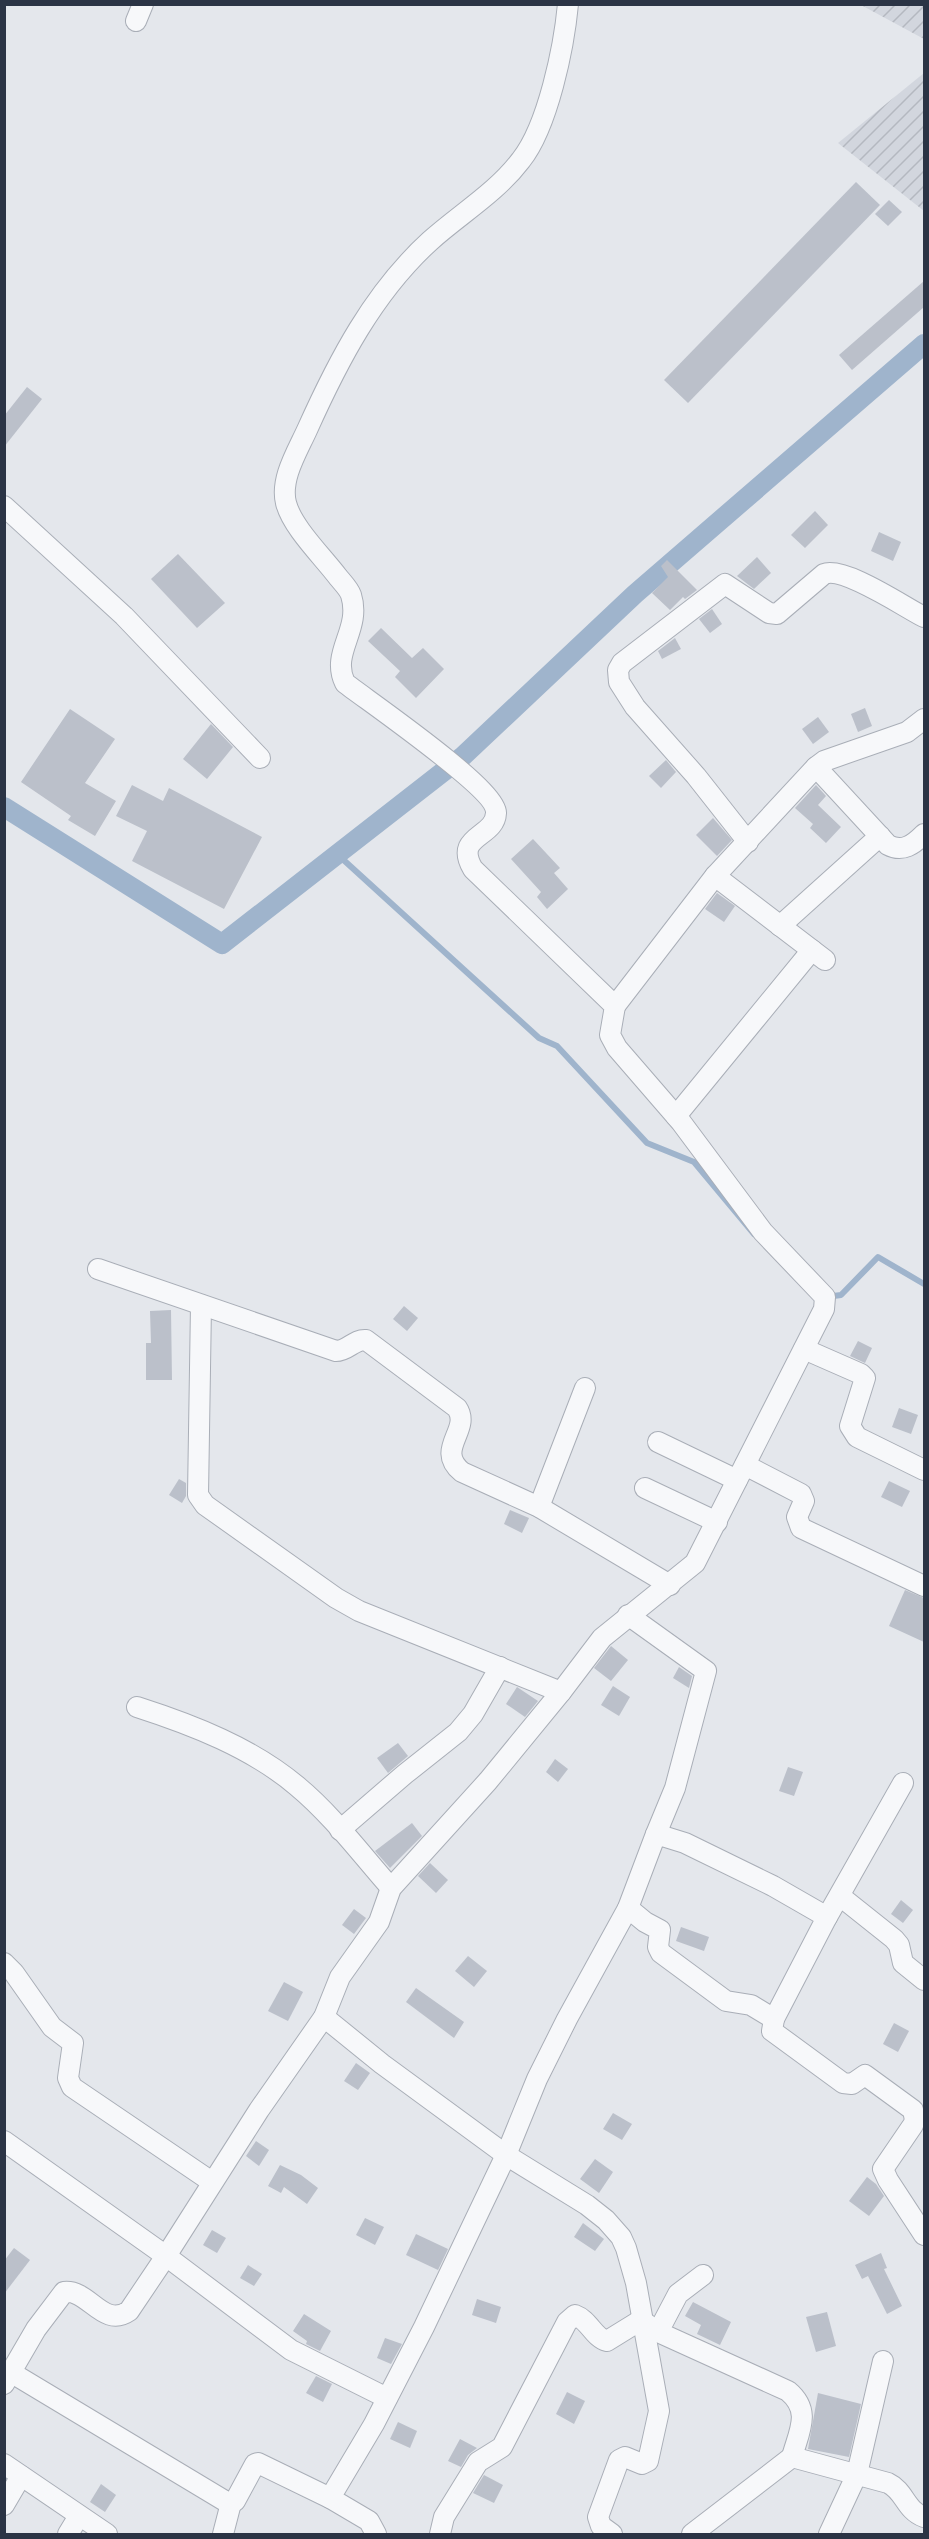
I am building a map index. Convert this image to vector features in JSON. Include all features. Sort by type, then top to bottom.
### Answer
[{"type":"street","points":[[568,4],[564,43],[550,94],[523,158],[499,185],[429,242],[397,277],[358,327],[334,370],[288,470],[285,502],[291,517],[350,592],[354,622],[340,660],[340,672],[345,683],[445,757],[488,797],[495,806],[496,814],[493,822],[467,849],[466,858],[473,869],[615,1006]]},
{"type":"street","points":[[4,506],[124,616],[260,758]]},
{"type":"street","points":[[748,842],[696,776],[634,707],[619,682],[618,670],[622,663],[725,584],[769,613],[777,615],[824,574],[832,572],[857,581],[924,617]]},
{"type":"street","points":[[231,2503],[8,2378],[36,2328],[60,2295],[69,2291],[76,2293],[108,2315],[123,2315],[129,2311],[212,2182],[324,2018],[340,1977],[379,1922],[391,1888],[488,1781],[602,1638],[695,1563],[821,1319],[825,1297],[763,1232],[676,1116],[617,1048],[610,1035],[615,1006],[715,876],[816,767],[824,760],[907,732],[924,719]]},
{"type":"street","points":[[816,767],[888,845],[898,848],[915,843],[924,834]]},
{"type":"street","points":[[780,927],[880,836]]},
{"type":"street","points":[[676,1116],[818,955],[715,876]]},
{"type":"street","points":[[98,1269],[336,1351],[341,1351],[360,1339],[366,1340],[457,1408],[461,1420],[451,1450],[454,1465],[462,1472],[539,1507],[670,1585]]},
{"type":"street","points":[[201,1305],[200,1500],[351,1607],[561,1692]]},
{"type":"street","points":[[804,1349],[861,1374],[864,1378],[850,1426],[857,1437],[924,1470]]},
{"type":"street","points":[[539,1507],[585,1388]]},
{"type":"street","points":[[658,1442],[801,1494],[804,1501],[797,1517],[801,1528],[924,1586]]},
{"type":"street","points":[[645,1488],[717,1522]]},
{"type":"street","points":[[330,2498],[387,2398],[506,2155],[552,2049],[628,1908],[675,1788],[706,1671],[628,1615]]},
{"type":"street","points":[[340,1830],[458,1732],[473,1714],[500,1667]]},
{"type":"street","points":[[137,1707],[188,1723],[212,1734],[296,1784],[391,1888]]},
{"type":"street","points":[[903,1783],[827,1917],[771,2026],[774,2035],[843,2083],[852,2084],[865,2075],[913,2110],[915,2120],[913,2125],[883,2169],[924,2235]]},
{"type":"street","points":[[656,1834],[685,1843],[774,1886],[827,1917]]},
{"type":"street","points":[[840,1896],[897,1942],[903,1964],[924,1980]]},
{"type":"street","points":[[628,1908],[642,1920],[660,1930],[658,1947],[661,1953],[726,2001],[751,2005],[774,2019]]},
{"type":"street","points":[[4,1963],[14,1973],[52,2027],[71,2040],[74,2048],[68,2078],[72,2087],[212,2182]]},
{"type":"street","points":[[324,2018],[382,2064],[506,2155],[587,2205],[606,2220],[621,2237],[636,2283],[659,2411],[646,2463],[625,2457],[619,2460],[598,2517],[601,2526],[612,2535]]},
{"type":"street","points":[[4,2141],[166,2256],[291,2350],[387,2398]]},
{"type":"street","points":[[658,2332],[678,2294],[703,2275]]},
{"type":"street","points":[[440,2535],[444,2517],[478,2462],[502,2447],[572,2316],[577,2315],[584,2319],[602,2340],[608,2341],[641,2320]]},
{"type":"street","points":[[641,2320],[658,2332],[789,2391],[797,2399],[803,2416],[792,2457],[692,2535]]},
{"type":"street","points":[[829,2535],[857,2474],[883,2361]]},
{"type":"street","points":[[792,2457],[894,2486],[908,2507],[924,2517]]},
{"type":"street","points":[[223,2535],[231,2503],[235,2501],[255,2464],[258,2463],[330,2498],[369,2521],[376,2535]]},
{"type":"street","points":[[4,2464],[107,2535]]},
{"type":"street","points":[[4,2505],[21,2476]]},
{"type":"street","points":[[68,2535],[79,2516]]},
{"type":"shaded area","points":[[861,5],[924,5],[924,39]]},
{"type":"shaded area","points":[[924,73],[924,211],[838,143]]},
{"type":"building","points":[[856,182],[880,205],[688,403],[664,380]]},
{"type":"building","points":[[889,200],[902,212],[888,226],[875,214]]},
{"type":"building","points":[[924,281],[924,307],[852,370],[839,355]]},
{"type":"building","points":[[27,387],[42,399],[4,447],[4,416]]},
{"type":"building","points":[[815,511],[828,525],[805,548],[791,535]]},
{"type":"building","points":[[879,532],[901,542],[893,561],[871,551]]},
{"type":"building","points":[[178,554],[225,603],[197,628],[151,579]]},
{"type":"building","points":[[757,557],[771,573],[754,589],[737,576]]},
{"type":"building","points":[[667,560],[697,590],[685,599],[683,597],[670,610],[652,593],[668,577],[661,566]]},
{"type":"building","points":[[712,609],[722,624],[710,633],[699,619]]},
{"type":"building","points":[[381,628],[412,658],[423,648],[444,669],[416,698],[395,677],[400,671],[368,641]]},
{"type":"building","points":[[675,638],[681,649],[662,659],[658,651]]},
{"type":"building","points":[[865,708],[872,726],[858,732],[851,714]]},
{"type":"building","points":[[70,709],[115,739],[85,783],[116,801],[95,836],[68,820],[71,816],[21,782]]},
{"type":"building","points":[[818,717],[829,732],[813,744],[802,729]]},
{"type":"building","points":[[211,724],[233,747],[207,779],[183,759]]},
{"type":"building","points":[[666,760],[676,772],[661,788],[649,776]]},
{"type":"building","points":[[132,785],[163,801],[169,788],[262,837],[224,909],[132,861],[147,831],[116,816]]},
{"type":"building","points":[[816,785],[826,796],[818,805],[841,827],[826,843],[810,828],[813,824],[795,808]]},
{"type":"building","points":[[713,818],[732,840],[717,856],[696,835]]},
{"type":"building","points":[[533,839],[560,868],[554,873],[568,889],[547,909],[537,897],[541,892],[511,859]]},
{"type":"building","points":[[717,893],[735,906],[724,922],[705,909]]},
{"type":"building","points":[[404,1306],[418,1318],[407,1331],[393,1319]]},
{"type":"building","points":[[171,1310],[172,1380],[146,1380],[146,1343],[151,1343],[150,1311]]},
{"type":"building","points":[[858,1341],[872,1348],[865,1363],[850,1356]]},
{"type":"building","points":[[899,1408],[918,1415],[911,1434],[892,1427]]},
{"type":"building","points":[[179,1479],[186,1483],[186,1496],[182,1503],[169,1495]]},
{"type":"building","points":[[889,1481],[910,1491],[902,1507],[881,1497]]},
{"type":"building","points":[[510,1510],[529,1518],[522,1533],[504,1524]]},
{"type":"building","points":[[905,1590],[924,1598],[924,1642],[889,1626]]},
{"type":"building","points":[[611,1646],[628,1660],[611,1681],[594,1668]]},
{"type":"building","points":[[679,1667],[692,1676],[689,1688],[673,1678]]},
{"type":"building","points":[[613,1686],[630,1697],[619,1716],[601,1705]]},
{"type":"building","points":[[517,1687],[538,1701],[525,1717],[506,1704]]},
{"type":"building","points":[[398,1743],[408,1756],[388,1773],[377,1758]]},
{"type":"building","points":[[555,1759],[568,1769],[558,1782],[546,1772]]},
{"type":"building","points":[[788,1767],[803,1772],[794,1796],[779,1791]]},
{"type":"building","points":[[412,1823],[422,1836],[390,1868],[375,1851]]},
{"type":"building","points":[[430,1863],[448,1880],[436,1893],[418,1876]]},
{"type":"building","points":[[901,1900],[913,1910],[903,1923],[891,1914]]},
{"type":"building","points":[[354,1909],[366,1918],[354,1934],[342,1925]]},
{"type":"building","points":[[681,1927],[709,1937],[704,1951],[676,1941]]},
{"type":"building","points":[[468,1956],[487,1971],[474,1987],[455,1971]]},
{"type":"building","points":[[284,1982],[303,1992],[288,2021],[268,2011]]},
{"type":"building","points":[[416,1988],[464,2022],[454,2038],[406,2002]]},
{"type":"building","points":[[894,2023],[909,2031],[898,2052],[883,2044]]},
{"type":"building","points":[[356,2063],[370,2073],[358,2090],[344,2081]]},
{"type":"building","points":[[613,2113],[632,2124],[622,2140],[603,2129]]},
{"type":"building","points":[[256,2141],[269,2150],[259,2166],[246,2156]]},
{"type":"building","points":[[595,2159],[613,2172],[599,2193],[580,2179]]},
{"type":"building","points":[[280,2165],[301,2175],[318,2188],[307,2204],[284,2187],[281,2193],[268,2186]]},
{"type":"building","points":[[867,2177],[876,2184],[884,2196],[869,2216],[849,2201]]},
{"type":"building","points":[[365,2218],[384,2227],[375,2245],[356,2235]]},
{"type":"building","points":[[583,2223],[604,2239],[595,2251],[574,2237]]},
{"type":"building","points":[[212,2230],[226,2238],[217,2253],[203,2245]]},
{"type":"building","points":[[416,2234],[448,2249],[438,2270],[406,2255]]},
{"type":"building","points":[[14,2248],[30,2260],[4,2294],[4,2261]]},
{"type":"building","points":[[881,2253],[887,2268],[884,2269],[902,2306],[887,2314],[868,2276],[862,2279],[855,2265]]},
{"type":"building","points":[[248,2265],[262,2274],[254,2286],[240,2278]]},
{"type":"building","points":[[477,2299],[501,2307],[496,2323],[472,2315]]},
{"type":"building","points":[[693,2302],[731,2322],[720,2345],[697,2334],[701,2325],[685,2316]]},
{"type":"building","points":[[827,2312],[836,2346],[816,2352],[806,2317]]},
{"type":"building","points":[[304,2314],[331,2331],[320,2351],[306,2344],[307,2341],[293,2331]]},
{"type":"building","points":[[385,2338],[402,2344],[391,2364],[377,2358]]},
{"type":"building","points":[[316,2376],[332,2384],[323,2402],[306,2393]]},
{"type":"building","points":[[567,2392],[585,2401],[574,2424],[556,2414]]},
{"type":"building","points":[[818,2393],[861,2404],[849,2457],[808,2449]]},
{"type":"building","points":[[398,2422],[417,2431],[410,2448],[390,2439]]},
{"type":"building","points":[[460,2439],[477,2448],[468,2455],[461,2467],[448,2461]]},
{"type":"building","points":[[484,2475],[503,2485],[494,2503],[473,2493]]},
{"type":"building","points":[[101,2484],[116,2495],[105,2512],[90,2502]]},
{"type":"waterway","points":[[4,807],[222,944],[462,757],[635,594],[924,344]]},
{"type":"waterway","points":[[337,854],[539,1038],[557,1046],[647,1143],[694,1162],[754,1234]]},
{"type":"waterway","points":[[826,1297],[841,1295],[878,1257],[924,1284]]}]
